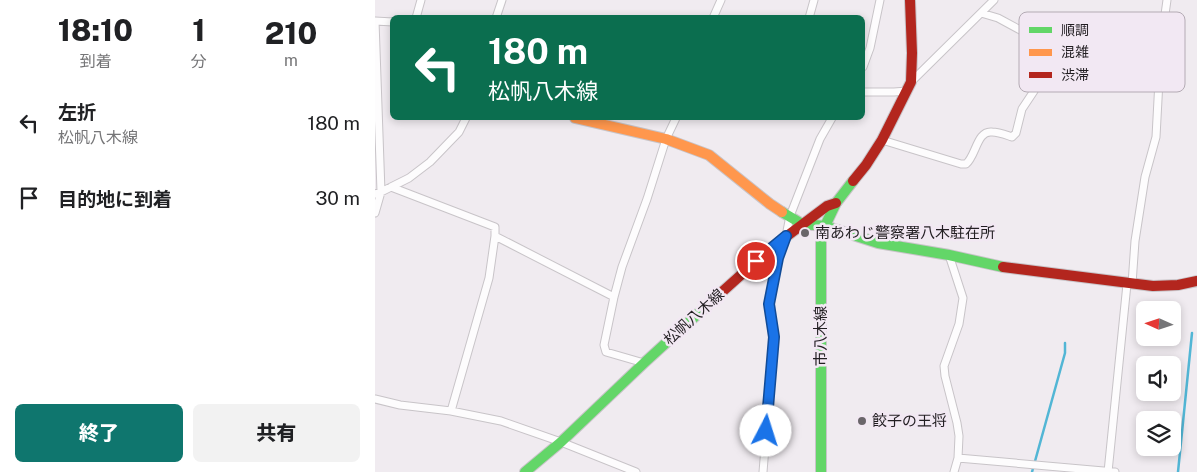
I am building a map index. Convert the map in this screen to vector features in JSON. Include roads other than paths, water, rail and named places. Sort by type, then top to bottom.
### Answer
[{"type":"main road","name":"松帆八木線","points":[[525,472],[561,442],[643,363],[771,248],[827,206],[836,203],[866,165],[882,140],[909,86],[912,53],[910,0]]},
{"type":"main road","points":[[584,120],[666,139],[709,155],[770,204],[802,224],[825,226],[877,243],[949,255],[1004,267],[1153,286],[1178,285],[1197,281]]},
{"type":"main road","name":"市八木線","points":[[821,472],[821,238],[836,203]]},
{"type":"street","points":[[417,15],[421,0]]},
{"type":"street","points":[[497,15],[502,0]]},
{"type":"street","points":[[714,15],[721,0]]},
{"type":"street","points":[[810,15],[814,0]]},
{"type":"street","points":[[865,62],[870,48],[879,0]]},
{"type":"street","points":[[865,92],[894,92],[909,86],[994,0]]},
{"type":"street","points":[[981,13],[998,18],[1019,29]]},
{"type":"street","points":[[375,213],[378,193],[375,21],[390,22]]},
{"type":"street","points":[[882,140],[966,164],[970,161],[981,136],[986,132],[1012,137],[1016,133],[1022,109],[1033,92]]},
{"type":"street","points":[[1108,472],[1129,284],[1145,177],[1156,137],[1158,92]]},
{"type":"street","points":[[378,193],[409,178],[430,162],[459,132],[465,120]]},
{"type":"street","points":[[643,363],[606,352],[604,345],[622,267],[666,139],[675,120]]},
{"type":"street","points":[[763,472],[774,337],[769,304],[778,258],[786,236],[790,216],[821,139],[831,120]]},
{"type":"street","points":[[391,187],[495,227],[489,278],[451,411]]},
{"type":"street","points":[[495,236],[614,297]]},
{"type":"street","points":[[949,255],[963,298],[959,324],[944,366],[959,436],[958,458],[954,472]]},
{"type":"street","points":[[375,399],[400,405],[451,411],[501,421],[561,442],[636,472]]},
{"type":"street","points":[[958,458],[1115,472]]},
{"type":"waterway","points":[[1178,472],[1192,333]]},
{"type":"waterway","points":[[1032,472],[1065,353],[1065,343]]},
{"type":"place","name":"南あわじ警察署八木駐在所","points":[[805,233]]},
{"type":"place","name":"餃子の王将","points":[[862,421]]}]
